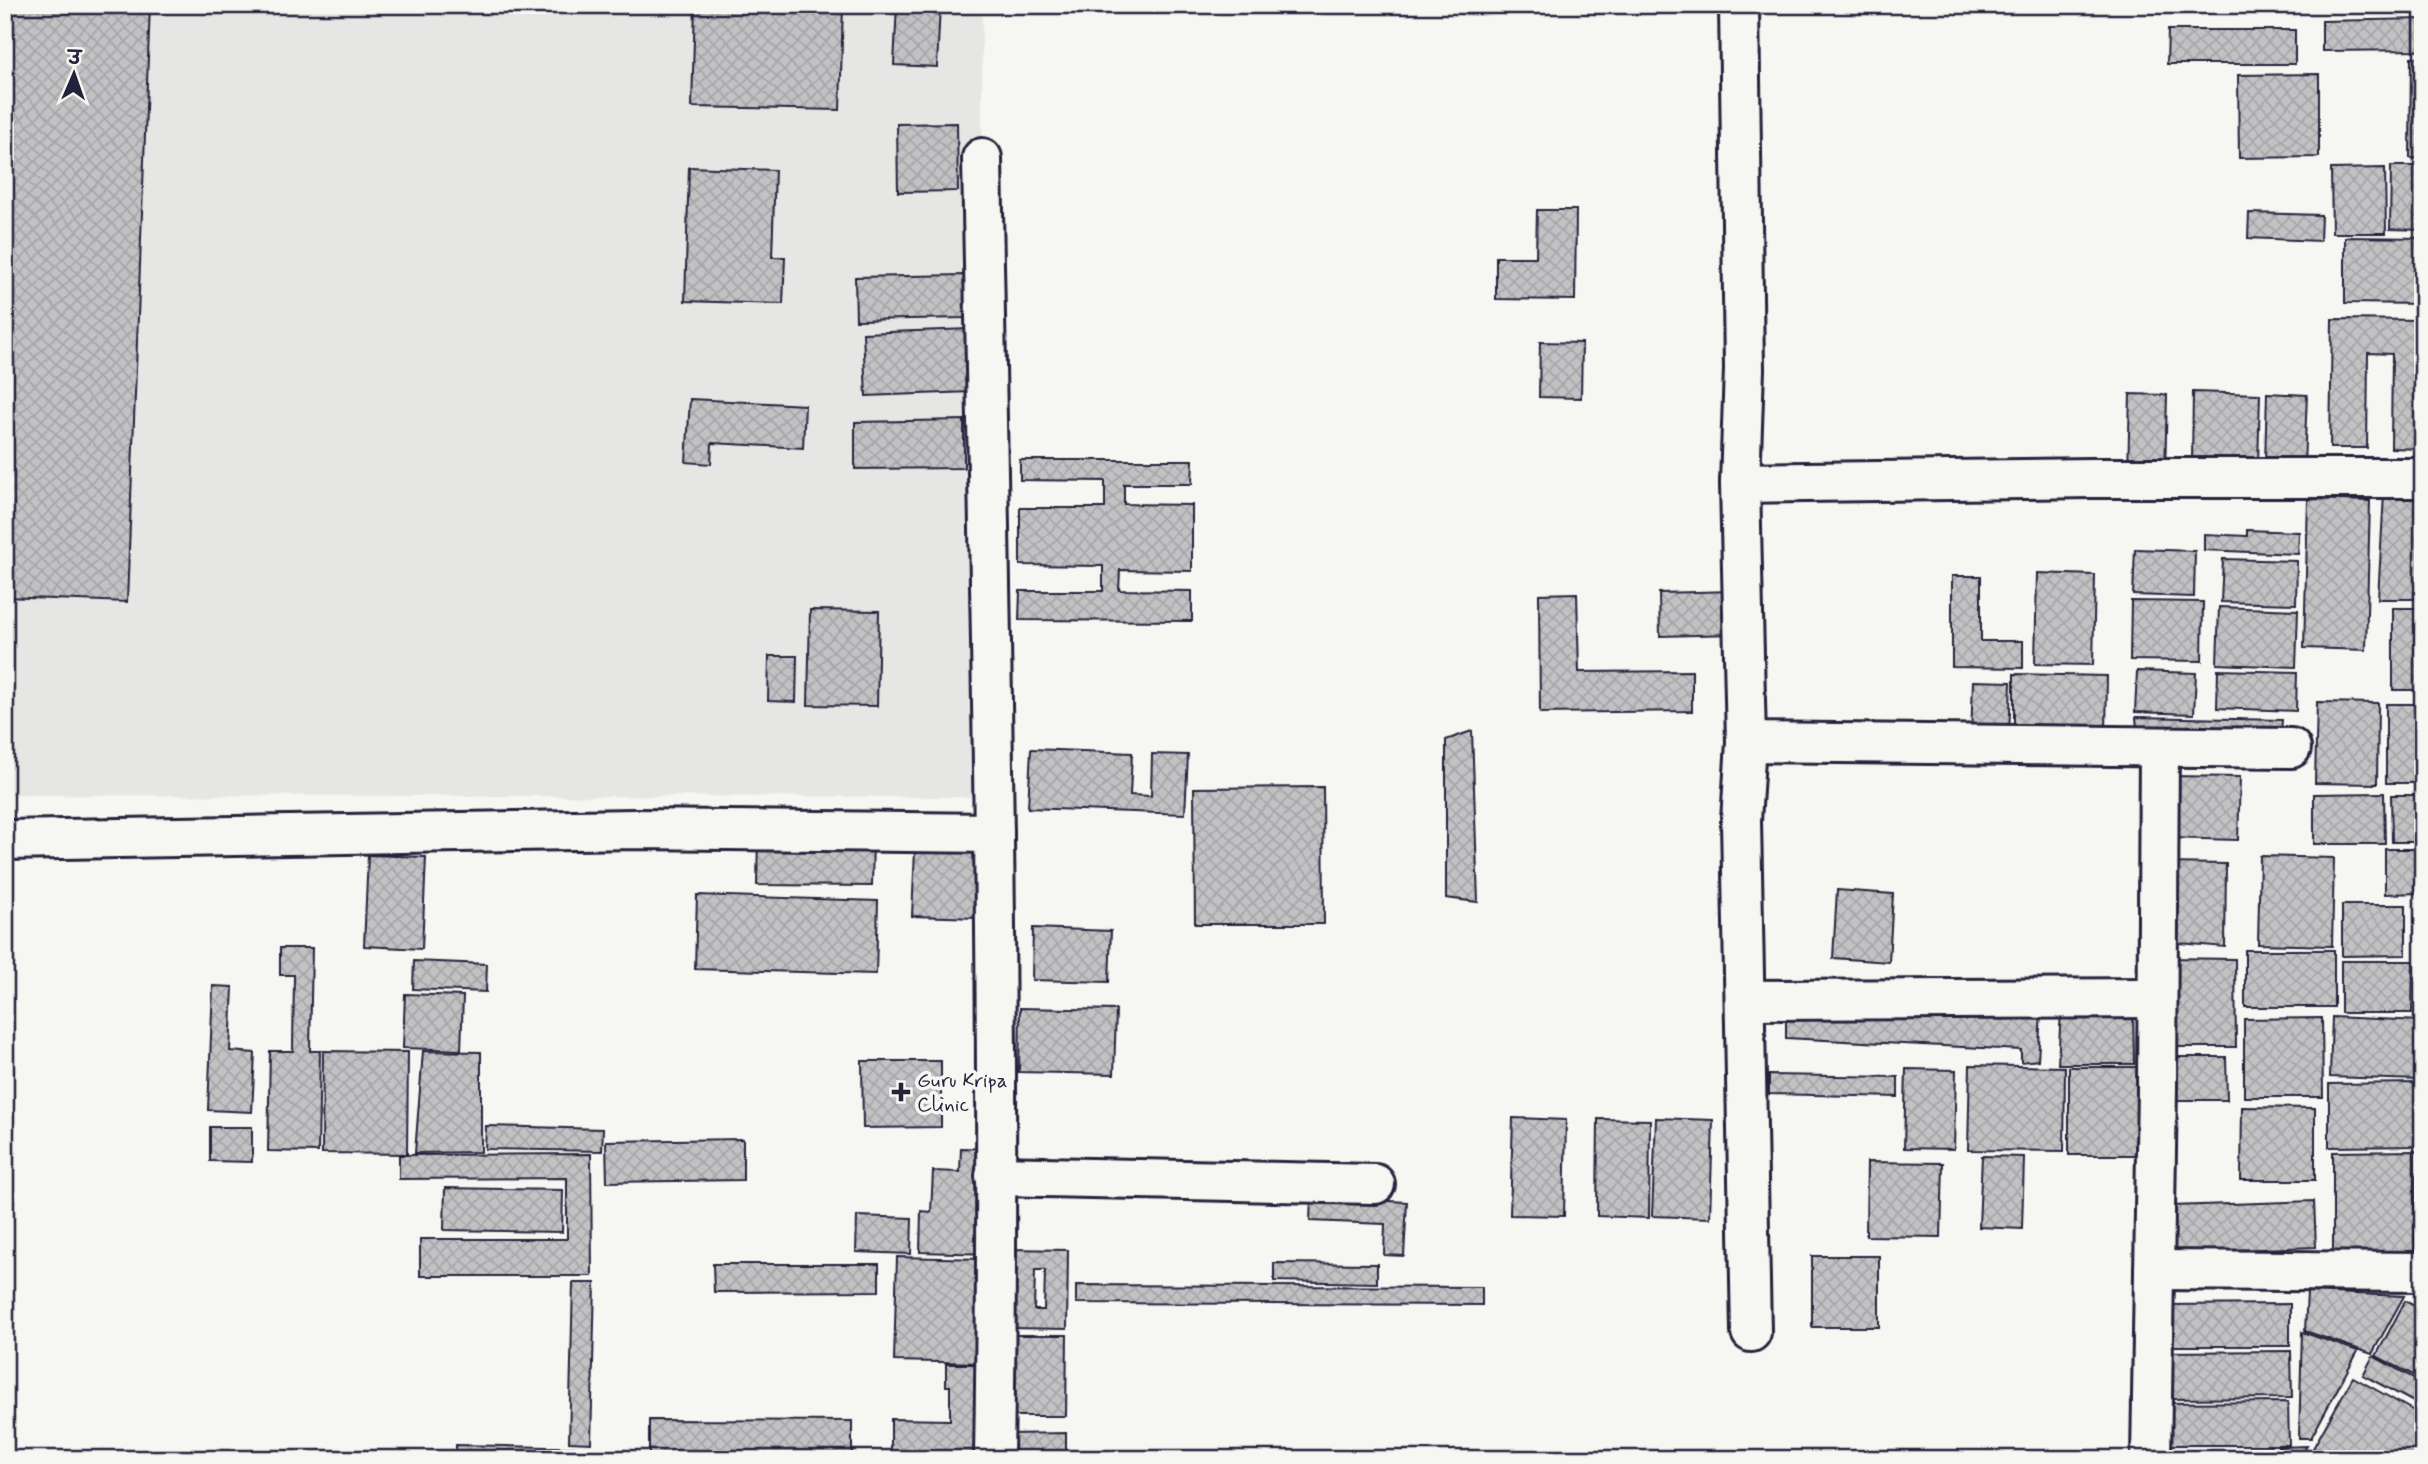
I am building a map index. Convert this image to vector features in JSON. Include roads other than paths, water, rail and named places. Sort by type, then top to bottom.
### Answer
[{"type":"street","points":[[1739,5],[1744,369],[1740,484],[1746,742],[1741,821],[1751,1332]]},
{"type":"street","points":[[982,158],[993,833],[993,1459]]},
{"type":"street","points":[[1740,484],[2091,478],[2423,478]]},
{"type":"street","points":[[1746,742],[2291,748]]},
{"type":"street","points":[[2151,1459],[2159,747]]},
{"type":"street","points":[[5,840],[635,829],[993,833]]},
{"type":"street","points":[[1745,999],[2157,999]]},
{"type":"street","points":[[995,1176],[1375,1184]]},
{"type":"street","points":[[2154,1270],[2423,1272]]},
{"type":"place","name":"Guru Kripa Clinic","points":[[901,1092]]}]
